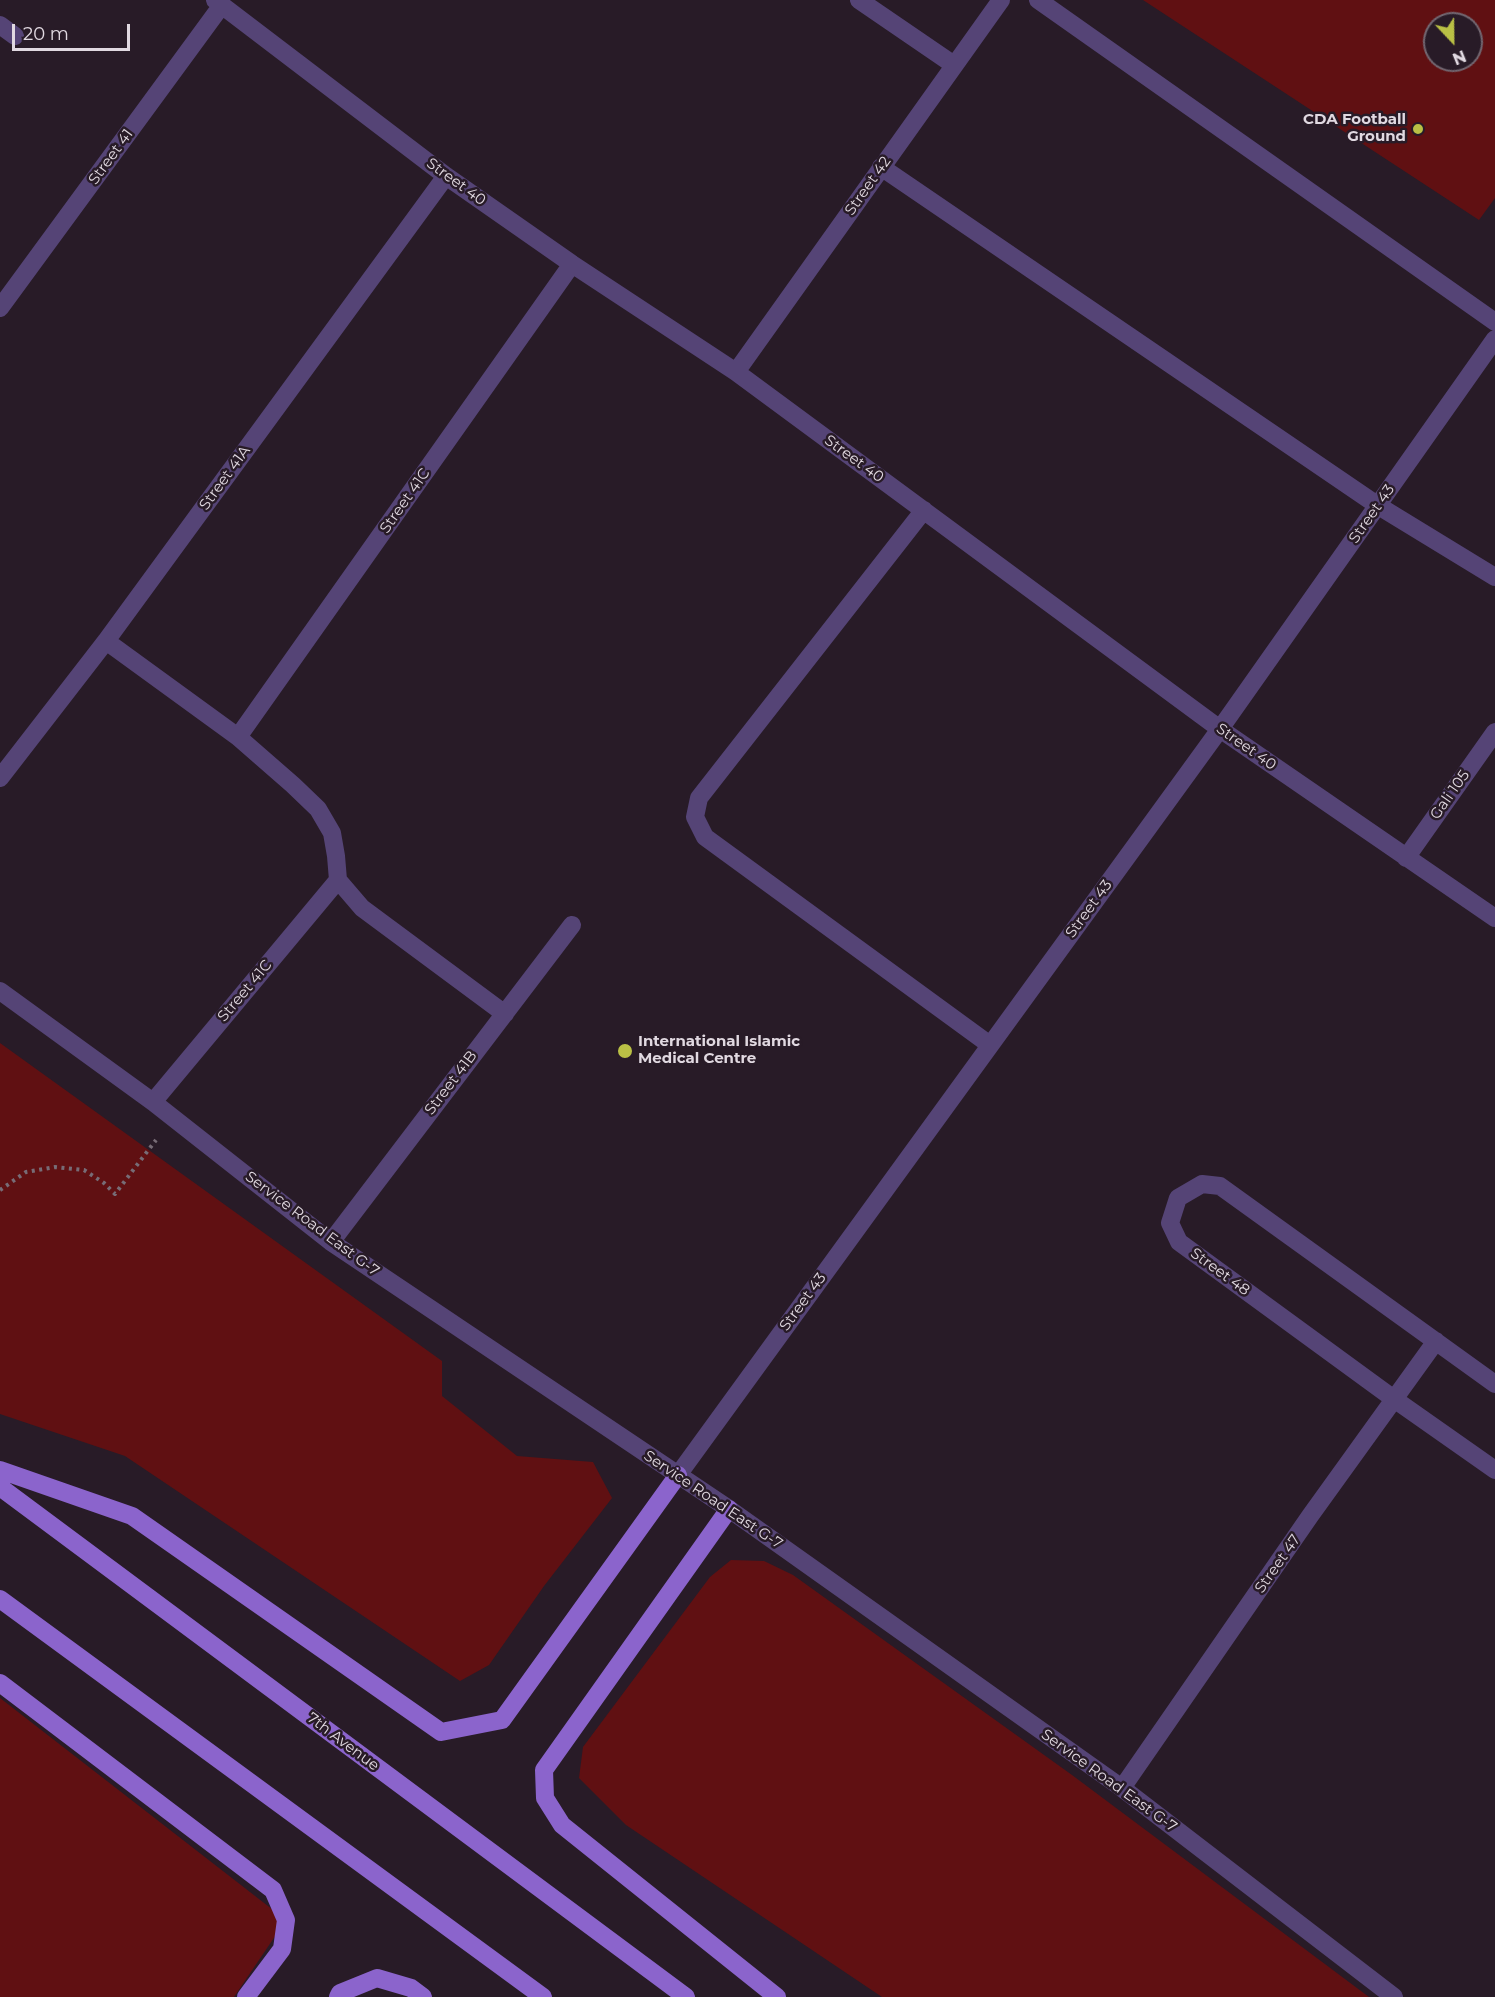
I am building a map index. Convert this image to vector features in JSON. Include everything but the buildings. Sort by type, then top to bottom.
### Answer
[{"type":"main road","points":[[0,1470],[132,1516],[441,1732],[502,1720],[678,1475]]},
{"type":"main road","name":"7th Avenue","points":[[0,1486],[686,1997]]},
{"type":"main road","points":[[729,1509],[544,1770],[545,1798],[562,1826],[777,1997]]},
{"type":"main road","points":[[0,1599],[543,1997]]},
{"type":"main road","points":[[0,1683],[273,1890],[286,1920],[282,1949],[246,1997]]},
{"type":"main road","points":[[338,1997],[340,1993],[377,1978],[411,1988],[423,1997]]},
{"type":"street","points":[[859,0],[954,65]]},
{"type":"street","name":"Street 42","points":[[736,372],[1001,0]]},
{"type":"street","points":[[1038,0],[1495,322]]},
{"type":"street","name":"Street 40","points":[[218,3],[446,176],[572,264],[736,372],[1220,729],[1495,918]]},
{"type":"street","name":"Street 41","points":[[0,308],[218,3]]},
{"type":"street","points":[[0,25],[15,36]]},
{"type":"street","points":[[881,167],[1377,505],[1495,577]]},
{"type":"street","name":"Street 41A","points":[[0,778],[106,641],[446,176]]},
{"type":"street","name":"Street 41C","points":[[238,737],[572,264]]},
{"type":"street","name":"Street 43","points":[[678,1475],[1220,729],[1495,339]]},
{"type":"street","points":[[924,510],[699,798],[695,817],[705,837],[990,1045]]},
{"type":"street","points":[[106,641],[238,737],[318,809],[332,833],[338,880],[362,908],[505,1014]]},
{"type":"street","name":"Gali 105","points":[[1406,858],[1495,732]]},
{"type":"street","name":"Street 41C","points":[[153,1102],[338,880]]},
{"type":"street","name":"Street 41B","points":[[331,1242],[572,925]]},
{"type":"street","name":"Service Road East G-7","points":[[0,991],[153,1102],[331,1242],[729,1509],[1122,1788],[1394,1997]]},
{"type":"street","name":"Service Road East G-7","points":[[0,999],[26,1010]]},
{"type":"street","points":[[0,1009],[26,1010]]},
{"type":"street","name":"Street 48","points":[[1495,1384],[1220,1186],[1202,1184],[1178,1198],[1170,1223],[1179,1242],[1495,1470]]},
{"type":"street","name":"Street 47","points":[[1122,1788],[1436,1341]]},
{"type":"path","points":[[0,1190],[26,1172],[55,1167],[84,1170],[104,1183],[115,1194],[172,1118]]},
{"type":"shaded area","name":"CDA Football Ground","points":[[1143,0],[1495,0],[1495,198],[1479,220]]},
{"type":"shaded area","points":[[0,1043],[442,1361],[442,1396],[517,1456],[593,1462],[612,1498],[544,1586],[489,1665],[460,1681],[125,1456],[0,1414]]},
{"type":"shaded area","points":[[731,1560],[764,1561],[793,1575],[1072,1775],[1369,1997],[882,1997],[626,1825],[579,1778],[583,1747],[710,1577]]},
{"type":"shaded area","points":[[0,1698],[286,1920],[234,1997],[0,1997]]},
{"type":"place","name":"CDA Football Ground","points":[[1418,129]]},
{"type":"place","name":"International Islamic Medical Centre","points":[[625,1051]]}]
